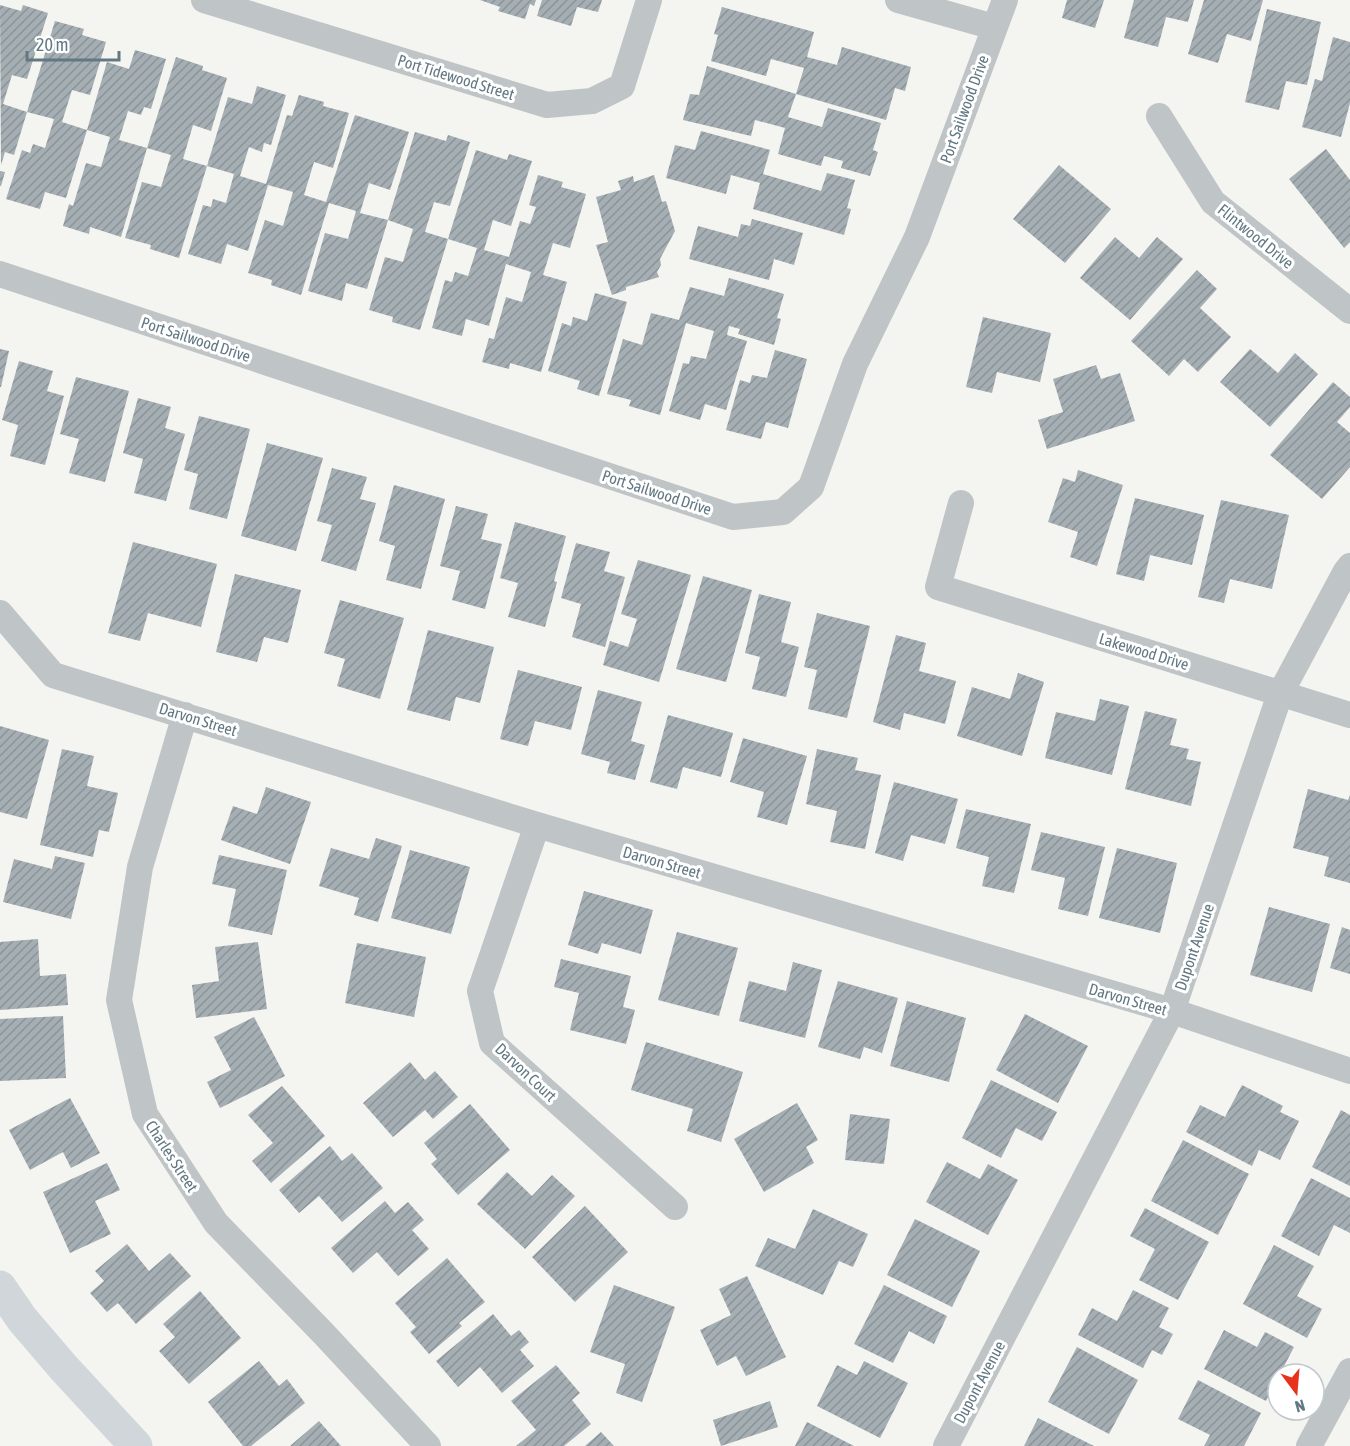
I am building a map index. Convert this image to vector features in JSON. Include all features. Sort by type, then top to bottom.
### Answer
[{"type":"highway","points":[[0,1287],[22,1319],[136,1446]]},
{"type":"street","name":"Port Tidewood Street","points":[[204,0],[547,105],[592,100],[622,86],[649,0]]},
{"type":"street","points":[[898,0],[994,27]]},
{"type":"street","name":"Port Sailwood Drive","points":[[0,274],[734,517],[783,512],[811,487],[855,364],[917,237],[1005,0]]},
{"type":"street","name":"Flintwood Drive","points":[[1159,116],[1213,202],[1350,311]]},
{"type":"street","name":"Lakewood Drive","points":[[961,503],[938,587],[1350,714]]},
{"type":"street","name":"Dupont Avenue","points":[[946,1446],[1172,1011],[1280,694],[1350,566]]},
{"type":"street","name":"Darvon Street","points":[[0,612],[53,675],[537,825],[1172,1011],[1350,1071]]},
{"type":"street","name":"Charles Street","points":[[185,715],[140,867],[119,1000],[146,1114],[216,1224],[323,1333],[428,1446]]},
{"type":"street","name":"Darvon Court","points":[[537,825],[480,991],[492,1043],[675,1208]]},
{"type":"street","points":[[1309,1446],[1350,1371]]},
{"type":"building","points":[[480,0],[536,0],[534,6],[530,4],[525,19],[498,11],[500,7]]},
{"type":"building","points":[[542,0],[602,0],[598,12],[577,7],[571,26],[537,16]]},
{"type":"building","points":[[1067,0],[1104,0],[1095,28],[1062,18]]},
{"type":"building","points":[[1134,0],[1194,0],[1188,22],[1166,17],[1158,47],[1124,38]]},
{"type":"building","points":[[1204,0],[1263,0],[1251,41],[1227,34],[1218,63],[1188,54]]},
{"type":"building","points":[[0,5],[21,11],[23,5],[48,13],[27,79],[12,75],[3,104],[27,112],[14,155],[5,152],[1,165]]},
{"type":"building","points":[[722,7],[814,32],[807,57],[837,65],[842,47],[911,67],[905,91],[895,88],[886,120],[796,94],[804,68],[771,59],[766,76],[711,61],[718,35],[714,34]]},
{"type":"building","points":[[1267,9],[1321,22],[1307,85],[1286,81],[1279,110],[1245,102]]},
{"type":"building","points":[[55,21],[84,29],[82,35],[106,42],[90,95],[72,90],[62,122],[87,130],[66,198],[45,192],[40,209],[6,199],[22,150],[30,153],[33,144],[45,148],[54,119],[27,112]]},
{"type":"building","points":[[1333,37],[1350,42],[1350,103],[1341,137],[1302,127],[1315,79],[1322,81]]},
{"type":"building","points":[[135,50],[166,59],[151,109],[144,107],[141,115],[128,111],[119,140],[147,148],[121,237],[90,227],[89,234],[63,226],[69,204],[73,206],[86,163],[101,167],[110,137],[87,130],[107,62],[129,69]]},
{"type":"building","points":[[176,57],[203,66],[202,70],[227,78],[211,131],[193,125],[183,159],[207,166],[179,258],[150,249],[151,245],[125,238],[142,182],[161,187],[171,155],[147,148]]},
{"type":"building","points":[[707,66],[796,94],[788,117],[822,127],[828,108],[881,123],[873,150],[878,152],[870,176],[841,168],[843,161],[824,156],[821,166],[778,154],[785,128],[755,120],[751,136],[683,120],[690,94],[699,95]]},
{"type":"building","points":[[257,86],[286,95],[271,145],[264,143],[262,152],[249,147],[240,176],[266,184],[287,115],[292,116],[299,95],[324,102],[323,106],[349,113],[333,168],[314,162],[304,195],[326,202],[355,115],[409,132],[390,190],[369,183],[360,213],[388,220],[367,289],[346,283],[342,301],[308,291],[325,233],[348,239],[356,211],[329,203],[301,295],[271,285],[272,280],[248,273],[265,220],[283,226],[293,192],[268,185],[248,251],[227,244],[221,264],[188,254],[203,205],[211,207],[213,199],[226,203],[234,174],[207,166],[228,97],[252,104]]},
{"type":"building","points":[[701,131],[770,150],[763,174],[821,191],[827,173],[855,180],[847,208],[851,209],[844,235],[753,209],[760,183],[731,175],[726,194],[666,178],[675,145],[695,150]]},
{"type":"building","points":[[415,132],[446,141],[448,135],[470,142],[450,206],[434,202],[425,232],[448,239],[420,330],[392,322],[393,317],[369,310],[385,257],[403,262],[413,229],[388,220]]},
{"type":"building","points":[[1326,149],[1350,180],[1350,242],[1344,248],[1289,179]]},
{"type":"building","points":[[476,150],[507,160],[509,154],[532,161],[511,226],[493,220],[484,250],[509,257],[520,221],[530,224],[536,207],[529,205],[538,175],[563,182],[561,187],[586,194],[570,248],[553,243],[543,275],[567,282],[541,372],[510,363],[509,369],[482,362],[489,338],[494,339],[506,297],[522,302],[531,272],[506,264],[489,326],[466,319],[462,336],[432,328],[445,280],[452,282],[455,272],[468,276],[477,248],[448,239]]},
{"type":"building","points":[[1059,165],[1111,209],[1065,263],[1013,219]]},
{"type":"building","points":[[0,171],[5,172],[1,186],[0,186]]},
{"type":"building","points":[[654,175],[662,202],[666,201],[675,231],[660,259],[661,265],[657,272],[659,277],[626,287],[626,290],[612,295],[596,245],[608,242],[596,197],[621,190],[618,181],[633,176],[634,182]]},
{"type":"building","points":[[752,219],[803,233],[794,265],[774,259],[769,280],[689,259],[698,226],[738,237],[741,224],[750,226]]},
{"type":"building","points":[[1115,237],[1139,258],[1157,237],[1183,259],[1130,320],[1080,278]]},
{"type":"building","points":[[1197,270],[1217,289],[1200,308],[1231,337],[1198,372],[1184,359],[1169,376],[1131,341]]},
{"type":"building","points":[[729,278],[784,294],[777,318],[781,319],[774,345],[738,334],[740,329],[729,326],[727,335],[747,341],[726,410],[705,404],[700,420],[669,411],[683,363],[689,364],[691,356],[706,359],[714,331],[686,323],[660,415],[629,406],[631,400],[607,394],[623,339],[642,345],[651,313],[679,320],[690,287],[724,296]]},
{"type":"building","points":[[595,293],[627,302],[599,396],[577,389],[580,381],[548,371],[562,323],[571,326],[573,317],[587,321]]},
{"type":"building","points":[[983,317],[1051,333],[1040,382],[997,372],[992,393],[966,387]]},
{"type":"building","points":[[0,349],[9,351],[1,387],[0,387]]},
{"type":"building","points":[[1250,349],[1278,373],[1295,353],[1318,374],[1270,427],[1220,382]]},
{"type":"building","points":[[775,350],[807,359],[788,428],[766,422],[761,439],[726,430],[740,380],[750,383],[752,375],[767,378]]},
{"type":"building","points":[[19,361],[53,371],[47,391],[64,396],[45,465],[10,456],[18,425],[2,420]]},
{"type":"building","points":[[1096,365],[1101,379],[1120,373],[1135,421],[1047,449],[1038,420],[1063,412],[1053,379]]},
{"type":"building","points":[[76,377],[129,391],[105,482],[69,473],[79,439],[60,434]]},
{"type":"building","points":[[1333,382],[1350,397],[1350,407],[1337,422],[1350,433],[1350,467],[1322,499],[1270,455]]},
{"type":"building","points":[[138,398],[171,407],[165,428],[185,434],[166,501],[134,493],[143,459],[123,453]]},
{"type":"building","points":[[199,416],[250,429],[227,519],[189,509],[198,474],[184,470]]},
{"type":"building","points":[[267,443],[323,458],[296,551],[241,536]]},
{"type":"building","points":[[332,468],[367,477],[360,499],[376,503],[356,571],[321,561],[332,525],[317,521]]},
{"type":"building","points":[[1078,470],[1123,485],[1097,566],[1070,557],[1078,532],[1048,522],[1063,478],[1075,482]]},
{"type":"building","points":[[394,485],[445,499],[421,589],[386,580],[395,546],[379,541]]},
{"type":"building","points":[[1135,498],[1204,515],[1192,565],[1150,555],[1144,581],[1116,574]]},
{"type":"building","points":[[1221,500],[1289,515],[1272,589],[1230,579],[1224,603],[1198,597]]},
{"type":"building","points":[[456,506],[488,514],[481,539],[502,544],[485,609],[452,600],[460,571],[440,566]]},
{"type":"building","points":[[515,522],[566,536],[545,627],[508,617],[518,583],[500,578]]},
{"type":"building","points":[[133,542],[217,564],[201,627],[148,613],[140,641],[108,633]]},
{"type":"building","points":[[576,543],[610,552],[604,571],[625,577],[605,647],[572,637],[581,604],[561,598]]},
{"type":"building","points":[[638,560],[691,575],[659,682],[603,665],[610,641],[628,647],[637,619],[621,614]]},
{"type":"building","points":[[235,574],[301,590],[288,643],[264,637],[257,662],[216,652]]},
{"type":"building","points":[[703,576],[752,590],[726,682],[676,669]]},
{"type":"building","points":[[759,594],[791,602],[781,642],[799,647],[786,697],[752,689],[760,657],[745,653]]},
{"type":"building","points":[[340,600],[404,618],[380,699],[337,686],[345,659],[324,653]]},
{"type":"building","points":[[817,613],[870,626],[847,718],[808,709],[817,670],[804,667]]},
{"type":"building","points":[[428,630],[494,647],[480,703],[456,697],[450,721],[407,710]]},
{"type":"building","points":[[896,635],[926,643],[919,671],[956,681],[945,724],[904,713],[900,730],[873,722]]},
{"type":"building","points":[[518,670],[582,687],[571,730],[535,721],[528,746],[500,739]]},
{"type":"building","points":[[1018,673],[1044,682],[1022,756],[957,736],[972,687],[1010,699]]},
{"type":"building","points":[[598,690],[642,702],[631,741],[645,745],[635,780],[607,773],[610,762],[581,754]]},
{"type":"building","points":[[1100,699],[1129,706],[1112,775],[1045,758],[1056,712],[1095,721]]},
{"type":"building","points":[[1145,711],[1177,719],[1170,745],[1189,749],[1186,759],[1201,762],[1191,806],[1125,789]]},
{"type":"building","points":[[668,715],[733,733],[721,777],[683,767],[677,789],[650,782]]},
{"type":"building","points":[[0,726],[49,740],[27,819],[0,812]]},
{"type":"building","points":[[743,738],[807,756],[787,825],[757,817],[764,792],[730,782]]},
{"type":"building","points":[[62,749],[94,756],[87,786],[118,793],[109,832],[99,830],[93,857],[40,845]]},
{"type":"building","points":[[817,749],[858,758],[855,770],[881,775],[865,849],[830,842],[837,811],[806,804]]},
{"type":"building","points":[[894,782],[958,799],[945,844],[911,835],[903,861],[875,853]]},
{"type":"building","points":[[266,787],[311,802],[290,864],[221,840],[233,806],[257,814]]},
{"type":"building","points":[[1308,789],[1348,800],[1350,795],[1350,883],[1324,876],[1329,857],[1293,848]]},
{"type":"building","points":[[966,809],[1031,824],[1014,893],[982,886],[989,857],[956,848]]},
{"type":"building","points":[[1041,832],[1105,847],[1088,916],[1058,909],[1065,878],[1031,870]]},
{"type":"building","points":[[376,838],[402,846],[378,922],[354,915],[359,898],[319,886],[331,848],[369,859]]},
{"type":"building","points":[[1117,848],[1177,863],[1160,933],[1099,918]]},
{"type":"building","points":[[410,850],[470,867],[451,934],[391,918]]},
{"type":"building","points":[[219,855],[287,870],[272,935],[228,926],[236,889],[212,884]]},
{"type":"building","points":[[55,856],[85,863],[71,919],[3,902],[14,859],[52,869]]},
{"type":"building","points":[[584,891],[653,910],[641,954],[602,943],[598,954],[568,945]]},
{"type":"building","points":[[1269,907],[1330,924],[1312,992],[1250,975]]},
{"type":"building","points":[[1342,927],[1350,930],[1350,974],[1330,968]]},
{"type":"building","points":[[677,932],[738,948],[719,1016],[658,1000]]},
{"type":"building","points":[[38,939],[40,976],[66,974],[68,1005],[0,1010],[0,942]]},
{"type":"building","points":[[258,942],[267,1009],[196,1018],[192,985],[219,981],[215,947]]},
{"type":"building","points":[[357,943],[426,957],[414,1017],[345,1003]]},
{"type":"building","points":[[561,959],[631,976],[623,1007],[635,1010],[626,1044],[570,1030],[579,993],[554,987]]},
{"type":"building","points":[[793,962],[822,970],[805,1038],[739,1021],[749,981],[786,991]]},
{"type":"building","points":[[838,981],[898,998],[882,1053],[864,1047],[860,1059],[818,1047]]},
{"type":"building","points":[[907,1001],[966,1018],[949,1082],[890,1066]]},
{"type":"building","points":[[1025,1014],[1088,1046],[1058,1103],[996,1070]]},
{"type":"building","points":[[63,1016],[66,1078],[0,1081],[0,1019]]},
{"type":"building","points":[[254,1017],[285,1076],[220,1108],[207,1082],[231,1070],[214,1037]]},
{"type":"building","points":[[646,1042],[743,1072],[721,1142],[687,1131],[693,1109],[631,1090]]},
{"type":"building","points":[[410,1062],[425,1080],[435,1071],[458,1097],[433,1119],[425,1110],[393,1137],[363,1103]]},
{"type":"building","points":[[991,1080],[1057,1112],[1042,1141],[1016,1128],[1001,1158],[962,1138]]},
{"type":"building","points":[[1242,1085],[1283,1106],[1280,1112],[1299,1121],[1280,1160],[1259,1150],[1252,1166],[1186,1132],[1200,1105],[1225,1117]]},
{"type":"building","points":[[282,1086],[325,1136],[271,1183],[252,1161],[273,1143],[248,1115]]},
{"type":"building","points":[[70,1098],[100,1153],[71,1168],[63,1152],[30,1170],[9,1130]]},
{"type":"building","points":[[797,1103],[818,1140],[806,1147],[814,1163],[764,1192],[734,1139]]},
{"type":"building","points":[[470,1104],[510,1150],[458,1195],[431,1164],[437,1159],[424,1143]]},
{"type":"building","points":[[1341,1110],[1350,1115],[1350,1186],[1312,1167]]},
{"type":"building","points":[[850,1114],[890,1119],[884,1164],[845,1160]]},
{"type":"building","points":[[1183,1140],[1249,1174],[1218,1235],[1151,1201]]},
{"type":"building","points":[[330,1146],[342,1161],[352,1153],[383,1188],[342,1222],[319,1196],[299,1213],[279,1190]]},
{"type":"building","points":[[947,1162],[980,1179],[988,1164],[1018,1180],[988,1235],[926,1202]]},
{"type":"building","points":[[107,1163],[120,1190],[95,1201],[111,1234],[70,1253],[43,1192]]},
{"type":"building","points":[[507,1172],[532,1196],[552,1175],[575,1196],[525,1249],[477,1204]]},
{"type":"building","points":[[1311,1178],[1350,1198],[1350,1233],[1334,1225],[1319,1256],[1281,1236]]},
{"type":"building","points":[[385,1201],[395,1213],[408,1202],[424,1220],[412,1230],[429,1249],[398,1276],[377,1252],[353,1273],[331,1248]]},
{"type":"building","points":[[585,1206],[628,1252],[575,1302],[532,1257]]},
{"type":"building","points":[[1145,1208],[1209,1242],[1178,1300],[1139,1280],[1155,1249],[1130,1236]]},
{"type":"building","points":[[813,1209],[868,1234],[853,1267],[839,1261],[823,1295],[755,1266],[768,1238],[795,1249]]},
{"type":"building","points":[[915,1219],[980,1251],[952,1307],[887,1275]]},
{"type":"building","points":[[127,1244],[149,1271],[170,1253],[191,1276],[136,1324],[118,1303],[107,1312],[90,1293],[104,1281],[95,1271]]},
{"type":"building","points":[[1274,1245],[1314,1266],[1297,1296],[1322,1309],[1307,1338],[1243,1304]]},
{"type":"building","points":[[447,1258],[485,1302],[459,1323],[462,1326],[429,1354],[410,1332],[416,1327],[395,1303]]},
{"type":"building","points":[[747,1276],[786,1357],[746,1376],[736,1356],[717,1366],[700,1330],[731,1315],[719,1289]]},
{"type":"building","points":[[614,1285],[675,1307],[642,1402],[616,1393],[625,1364],[590,1352]]},
{"type":"building","points":[[884,1285],[947,1316],[934,1344],[909,1331],[893,1363],[854,1344]]},
{"type":"building","points":[[1133,1290],[1169,1308],[1159,1327],[1173,1334],[1162,1355],[1152,1350],[1143,1368],[1078,1335],[1092,1308],[1117,1321]]},
{"type":"building","points":[[200,1291],[241,1338],[189,1384],[159,1351],[175,1337],[163,1324]]},
{"type":"building","points":[[493,1314],[511,1336],[519,1330],[529,1342],[520,1350],[534,1366],[502,1393],[480,1367],[458,1387],[436,1361]]},
{"type":"building","points":[[1224,1330],[1257,1347],[1265,1332],[1294,1347],[1286,1362],[1266,1362],[1266,1401],[1204,1369]]},
{"type":"building","points":[[1077,1347],[1138,1380],[1109,1434],[1048,1402]]},
{"type":"building","points":[[259,1361],[279,1386],[287,1379],[305,1403],[251,1446],[243,1446],[208,1402]]},
{"type":"building","points":[[864,1361],[908,1383],[880,1438],[817,1406],[837,1365],[857,1375]]},
{"type":"building","points":[[556,1365],[580,1393],[572,1400],[591,1424],[564,1446],[516,1446],[536,1430],[511,1401]]},
{"type":"building","points":[[1198,1380],[1261,1413],[1244,1446],[1204,1446],[1210,1435],[1178,1419]]},
{"type":"building","points":[[770,1401],[778,1427],[721,1446],[713,1420]]},
{"type":"building","points":[[1038,1418],[1094,1446],[1024,1446]]},
{"type":"building","points":[[319,1421],[341,1446],[290,1446]]},
{"type":"building","points":[[807,1422],[854,1446],[795,1446]]},
{"type":"building","points":[[601,1432],[614,1446],[585,1446]]}]
